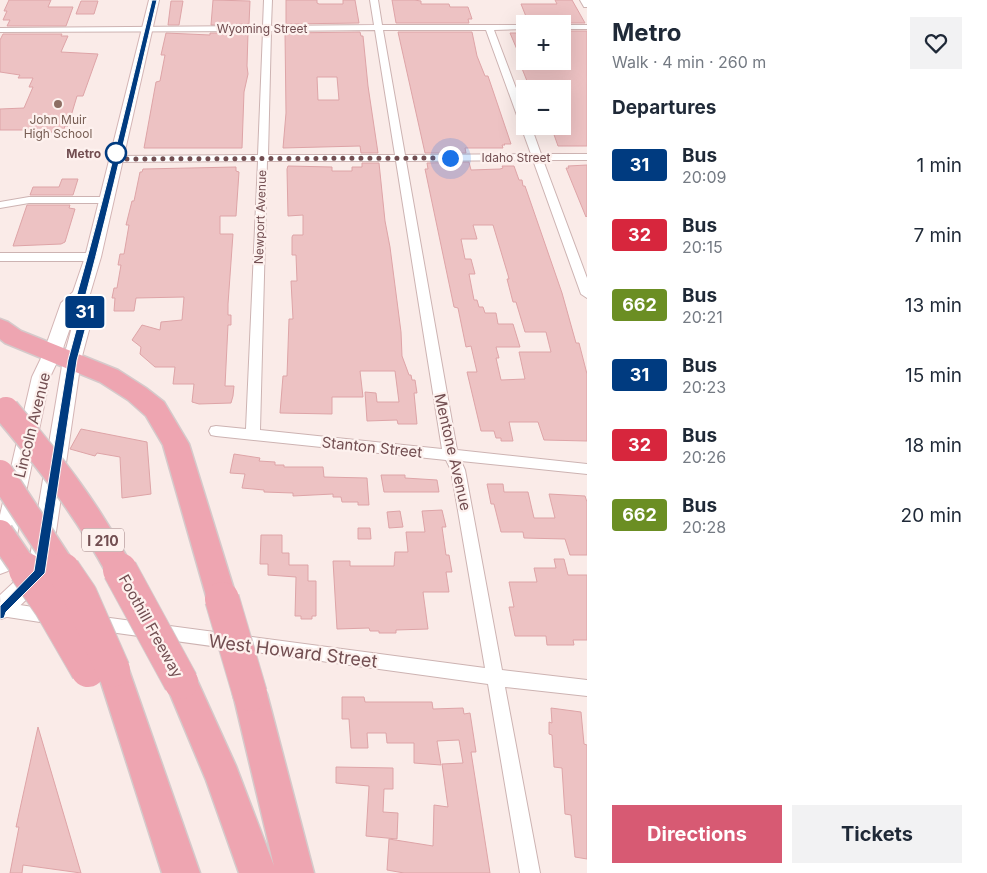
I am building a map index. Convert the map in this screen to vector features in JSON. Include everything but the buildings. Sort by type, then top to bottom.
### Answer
[{"type":"highway","points":[[0,327],[13,337],[122,383],[155,409],[176,444],[250,694],[295,873]]},
{"type":"highway","name":"Foothill Freeway","points":[[3,407],[51,463],[98,532],[181,682],[223,778],[258,873]]},
{"type":"highway","points":[[0,473],[80,595],[100,670]]},
{"type":"highway","points":[[0,534],[51,606],[100,670],[129,721],[182,873]]},
{"type":"main road","name":"Lincoln Avenue","points":[[0,607],[39,573],[62,357],[70,303],[82,294],[93,258],[154,0]]},
{"type":"main road","name":"Lincoln Avenue","points":[[0,564],[41,376],[62,357]]},
{"type":"street","name":"Newport Avenue","points":[[252,435],[268,0]]},
{"type":"street","name":"Mentone Avenue","points":[[374,0],[399,158],[451,455],[458,470],[497,678],[530,873]]},
{"type":"street","points":[[584,0],[587,5]]},
{"type":"street","points":[[489,27],[516,100]]},
{"type":"street","name":"Wyoming Street","points":[[0,30],[516,27]]},
{"type":"street","points":[[571,27],[587,27]]},
{"type":"street","points":[[529,135],[587,294]]},
{"type":"street","name":"Idaho Street","points":[[115,159],[587,157]]},
{"type":"street","points":[[0,205],[29,200],[107,200]]},
{"type":"street","points":[[0,257],[93,258]]},
{"type":"street","name":"Stanton Street","points":[[216,431],[587,469]]},
{"type":"street","name":"West Howard Street","points":[[0,607],[264,648],[587,688]]},
{"type":"bus line","name":"31","points":[[0,614],[1,609],[39,573],[72,360],[87,304],[82,294],[93,258],[120,137],[125,126],[154,0]]},
{"type":"place","name":"John Muir High School","points":[[58,104]]},
{"type":"place","name":"Metro","points":[[116,153]]},
{"type":"route","points":[[116,153],[115,159],[450,158]]}]
